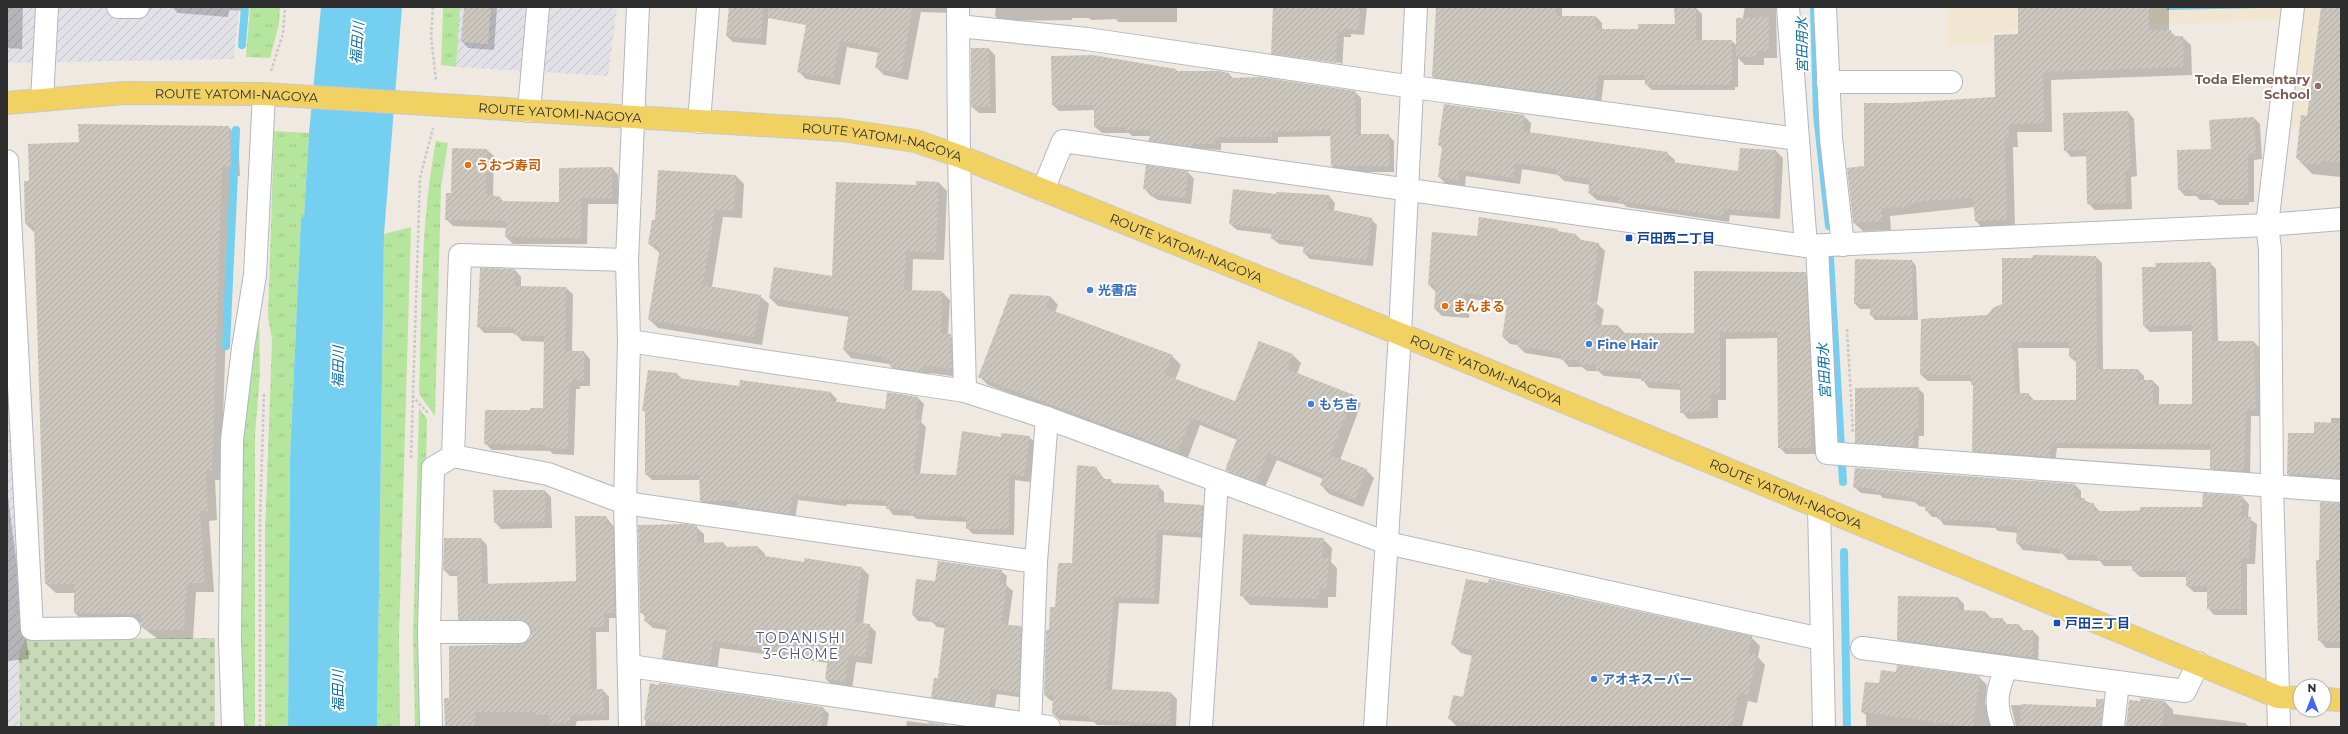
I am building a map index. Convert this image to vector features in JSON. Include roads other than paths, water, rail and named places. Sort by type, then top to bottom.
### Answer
[{"type":"main road","name":"ROUTE YATOMI-NAGOYA","points":[[7,103],[124,93],[297,95],[429,105],[842,130],[915,141],[959,156],[1400,334],[2278,696],[2292,697]]},
{"type":"street","points":[[42,100],[47,7]]},
{"type":"street","points":[[118,7],[138,7]]},
{"type":"street","points":[[529,111],[538,7]]},
{"type":"street","points":[[630,727],[630,666],[625,503],[629,341],[627,260],[638,7]]},
{"type":"street","points":[[699,122],[708,7]]},
{"type":"street","points":[[1380,726],[1387,544],[1408,189],[1416,7]]},
{"type":"street","points":[[1788,7],[1798,139],[1812,246],[1827,453],[2341,491]]},
{"type":"street","points":[[1825,7],[1831,138],[1843,245]]},
{"type":"street","points":[[2279,727],[2272,486],[2270,249],[2267,225],[2293,7]]},
{"type":"street","points":[[965,391],[959,156],[958,17],[1412,87],[1798,139]]},
{"type":"street","points":[[1828,82],[1951,82]]},
{"type":"street","points":[[233,727],[230,640],[232,440],[243,348],[255,275],[264,94]]},
{"type":"street","points":[[1043,190],[1063,141],[1812,246],[2267,225],[2341,219]]},
{"type":"street","points":[[7,161],[32,629],[129,628]]},
{"type":"street","points":[[453,456],[460,255],[627,260]]},
{"type":"street","points":[[629,341],[965,391],[1047,418],[1387,544],[1821,639]]},
{"type":"street","points":[[630,666],[1036,726],[1036,562],[1047,418]]},
{"type":"street","points":[[431,727],[429,632],[433,468],[453,456],[548,474],[625,503],[1036,562]]},
{"type":"street","points":[[1201,727],[1217,482]]},
{"type":"street","points":[[1819,507],[1824,727]]},
{"type":"street","points":[[429,632],[519,632]]},
{"type":"street","points":[[1862,648],[2185,691],[2198,663]]},
{"type":"street","points":[[2002,727],[1996,705],[1998,688],[2006,668]]},
{"type":"street","points":[[2113,727],[2118,682]]},
{"type":"water","name":"福田川","points":[[321,7],[402,7],[384,234],[377,727],[288,727],[290,459],[301,218],[304,217],[309,133]]},
{"type":"water","points":[[2167,7],[2263,7],[2263,8],[2167,10]]},
{"type":"waterway","points":[[242,45],[245,7]]},
{"type":"waterway","name":"宮田用水","points":[[1814,7],[1817,114],[1829,226]]},
{"type":"waterway","points":[[226,346],[236,130]]},
{"type":"waterway","name":"宮田用水","points":[[1830,258],[1843,482]]},
{"type":"waterway","name":"宮田用水","points":[[1844,552],[1847,727]]},
{"type":"place","name":"Toda Elementary School","points":[[2318,86]]},
{"type":"place","name":"うおづ寿司","points":[[468,165]]},
{"type":"place","name":"戸田西二丁目","points":[[1629,238]]},
{"type":"place","name":"光書店","points":[[1090,290]]},
{"type":"place","name":"まんまる","points":[[1445,306]]},
{"type":"place","name":"Fine Hair","points":[[1589,344]]},
{"type":"place","name":"もち吉","points":[[1311,404]]},
{"type":"place","name":"戸田三丁目","points":[[2057,623]]},
{"type":"place","name":"アオキスーパー","points":[[1594,679]]},
{"type":"district","name":"TODANISHI 3-CHOME","points":[[801,646]]}]
